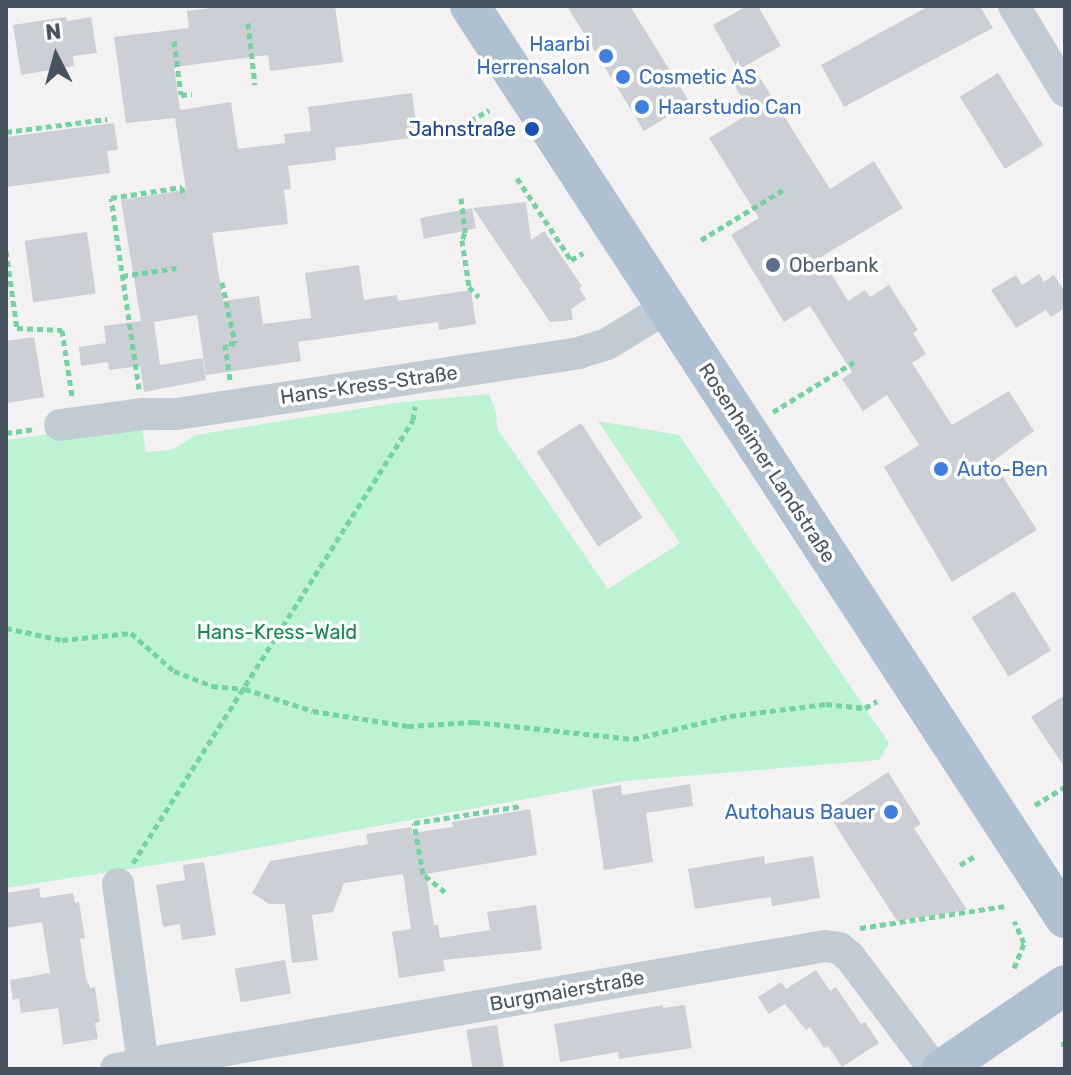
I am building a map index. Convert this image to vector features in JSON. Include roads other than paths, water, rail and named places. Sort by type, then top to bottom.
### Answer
[{"type":"main road","name":"Rosenheimer Landstraße","points":[[470,6],[1065,918]]},
{"type":"main road","points":[[942,1069],[1065,985]]},
{"type":"street","points":[[1014,6],[1065,91]]},
{"type":"street","name":"Hans-Kress-Straße","points":[[68,424],[142,414],[177,414],[578,353],[607,344],[666,308]]},
{"type":"street","name":"Burgmaierstraße","points":[[118,884],[130,1067],[825,946],[839,948],[850,957],[934,1069]]},
{"type":"place","name":"Haarbi Herrensalon","points":[[606,56]]},
{"type":"place","name":"Cosmetic AS","points":[[623,77]]},
{"type":"place","name":"Haarstudio Can","points":[[642,107]]},
{"type":"place","name":"Jahnstraße","points":[[532,129]]},
{"type":"place","name":"Oberbank","points":[[773,265]]},
{"type":"place","name":"Auto-Ben","points":[[941,469]]},
{"type":"place","name":"Autohaus Bauer","points":[[891,812]]},
{"type":"park label","name":"Hans-Kress-Wald","points":[[277,632]]}]
